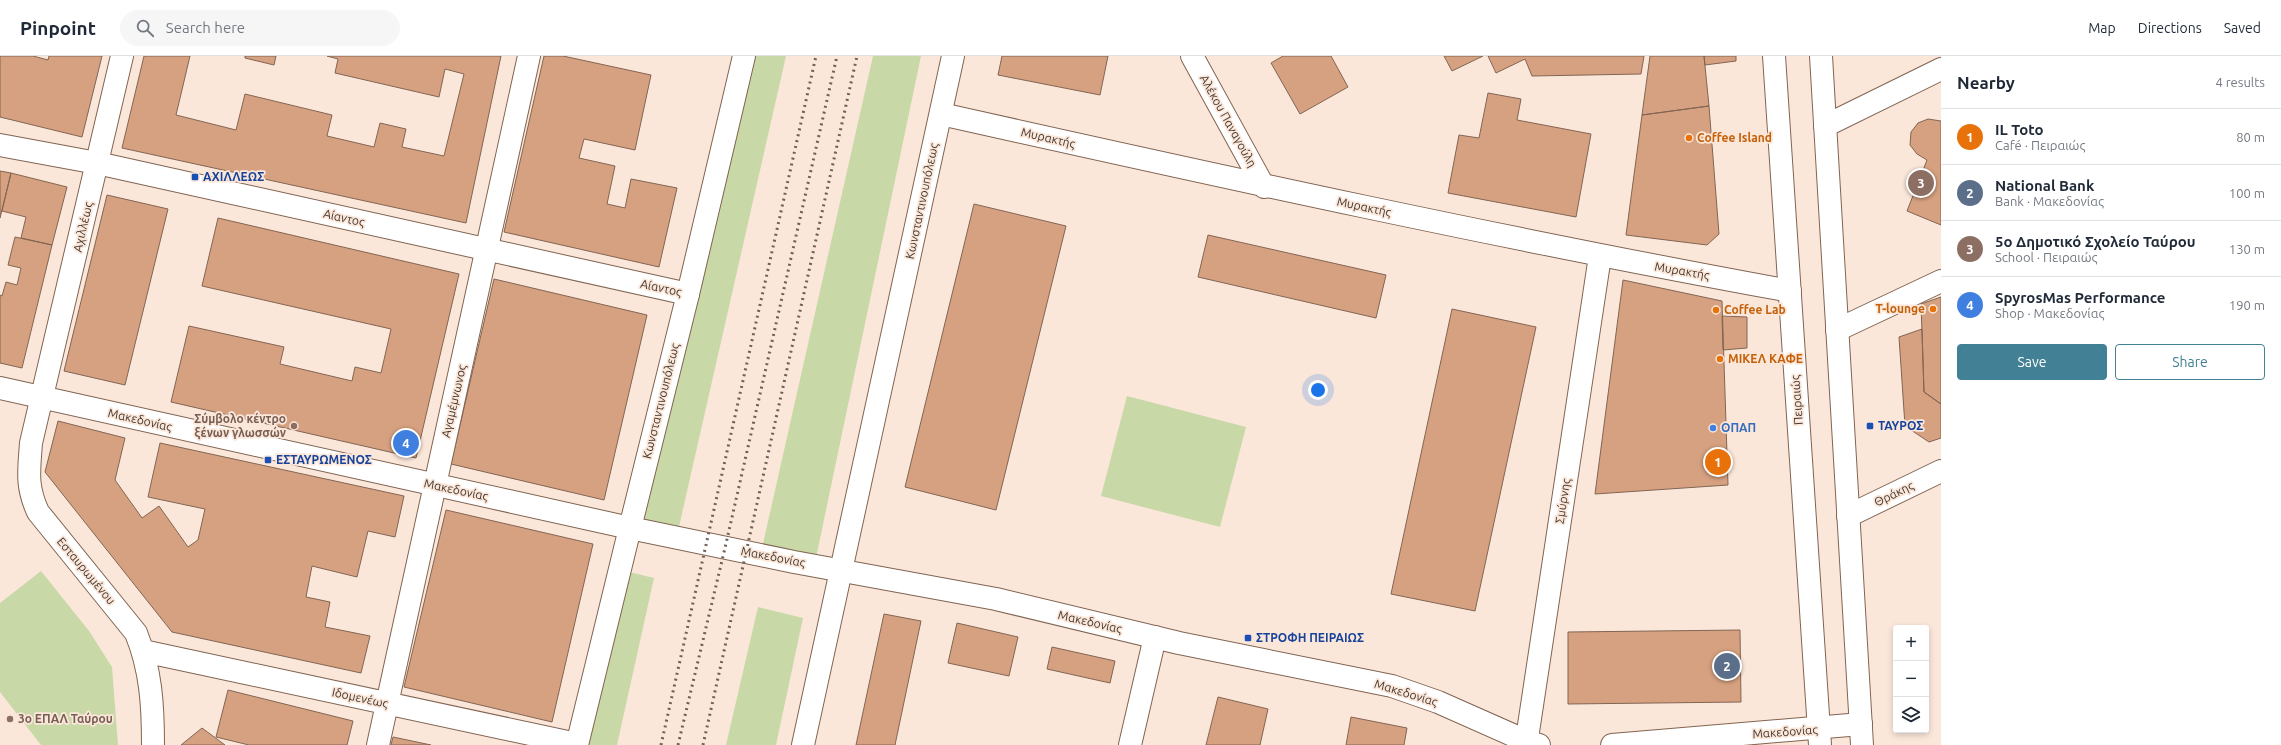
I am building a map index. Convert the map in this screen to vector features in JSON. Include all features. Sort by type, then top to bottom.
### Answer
[{"type":"street","name":"Αχιλλέως","points":[[43,398],[122,56]]},
{"type":"street","name":"Αγαμέμνωνος","points":[[378,745],[488,250],[529,56]]},
{"type":"street","name":"Κωνσταντινουπόλεως","points":[[803,745],[953,56]]},
{"type":"street","name":"Αλέκου Παναγούλη","points":[[1192,56],[1264,187]]},
{"type":"street","name":"Πειραιώς","points":[[1774,56],[1820,737]]},
{"type":"street","points":[[1821,56],[1862,735]]},
{"type":"street","name":"Κωνσταντινουπόλεως","points":[[577,745],[688,294],[738,57]]},
{"type":"street","points":[[1825,126],[1941,69]]},
{"type":"street","name":"Μυρακτής","points":[[941,114],[1264,187],[1600,256],[1790,291]]},
{"type":"street","name":"Αίαντος","points":[[0,146],[97,163],[688,294]]},
{"type":"street","name":"Σμύρνης","points":[[1530,744],[1600,256]]},
{"type":"street","points":[[1837,330],[1941,281]]},
{"type":"street","name":"Μακεδονίας","points":[[0,388],[630,528],[996,599],[1155,637],[1392,686],[1438,702],[1530,744]]},
{"type":"street","name":"Εσταυρωμένου","points":[[43,398],[32,443],[28,479],[31,497],[38,512],[48,526],[136,633],[143,651],[150,680],[153,745]]},
{"type":"street","name":"Θράκης","points":[[1848,516],[1941,471]]},
{"type":"street","points":[[1130,745],[1155,637]]},
{"type":"street","name":"Ιδομενέως","points":[[143,651],[577,745]]},
{"type":"street","name":"Μακεδονίας","points":[[1612,745],[1862,735]]},
{"type":"green space","points":[[747,56],[786,56],[678,531],[637,522]]},
{"type":"green space","points":[[873,56],[921,56],[816,558],[762,548]]},
{"type":"green space","points":[[1127,396],[1246,427],[1220,527],[1101,496]]},
{"type":"green space","points":[[41,571],[89,631],[112,667],[118,745],[41,745],[0,692],[0,603]]},
{"type":"green space","points":[[625,571],[654,578],[617,745],[582,745]]},
{"type":"green space","points":[[758,607],[803,618],[776,745],[726,745]]},
{"type":"building","points":[[0,56],[33,56],[48,60],[49,56],[102,56],[82,137],[0,117]]},
{"type":"building","points":[[144,56],[190,56],[176,115],[236,130],[245,94],[332,115],[327,136],[374,147],[380,123],[406,129],[402,147],[444,156],[464,74],[445,69],[439,97],[335,73],[338,59],[327,56],[501,56],[466,223],[122,148]]},
{"type":"building","points":[[245,56],[276,56],[274,65],[245,58]]},
{"type":"building","points":[[544,56],[563,56],[651,75],[635,150],[584,139],[579,158],[615,166],[607,204],[625,208],[631,179],[677,188],[659,267],[504,232]]},
{"type":"building","points":[[1002,56],[1108,56],[1100,95],[998,75]]},
{"type":"building","points":[[1283,56],[1331,56],[1348,87],[1300,114],[1271,63]]},
{"type":"building","points":[[1444,56],[1483,56],[1452,71]]},
{"type":"building","points":[[1488,56],[1644,56],[1641,74],[1532,76],[1525,59],[1496,73]]},
{"type":"building","points":[[1650,56],[1704,56],[1709,106],[1642,115]]},
{"type":"building","points":[[1704,56],[1736,56],[1736,61],[1705,65]]},
{"type":"building","points":[[1488,93],[1521,99],[1517,120],[1591,134],[1576,217],[1448,193],[1459,135],[1479,138]]},
{"type":"building","points":[[1709,106],[1719,234],[1707,245],[1626,235],[1642,115]]},
{"type":"building","points":[[1928,119],[1941,121],[1941,225],[1907,211],[1927,160],[1917,154],[1910,145],[1911,132],[1918,123]]},
{"type":"building","points":[[0,171],[11,173],[0,218]]},
{"type":"building","points":[[11,173],[67,187],[52,245],[21,238],[26,217],[2,211]]},
{"type":"building","points":[[107,195],[168,209],[125,385],[64,371]]},
{"type":"building","points":[[974,204],[1066,226],[996,510],[905,487]]},
{"type":"building","points":[[218,218],[459,274],[416,458],[171,402],[189,326],[284,347],[280,364],[352,381],[355,367],[381,373],[391,329],[202,286]]},
{"type":"building","points":[[1208,235],[1386,275],[1376,318],[1198,277]]},
{"type":"building","points":[[15,237],[52,245],[22,368],[0,363],[0,295],[2,296],[6,282],[17,285],[21,268],[8,265]]},
{"type":"building","points":[[494,279],[647,315],[604,500],[451,464]]},
{"type":"building","points":[[1623,280],[1722,301],[1728,485],[1595,494]]},
{"type":"building","points":[[1941,297],[1941,404],[1924,392],[1921,304]]},
{"type":"building","points":[[1452,309],[1536,327],[1475,611],[1391,594]]},
{"type":"building","points":[[1722,316],[1747,317],[1747,348],[1723,350]]},
{"type":"building","points":[[1922,329],[1924,392],[1941,404],[1941,438],[1929,442],[1905,426],[1899,337]]},
{"type":"building","points":[[58,421],[125,438],[115,480],[142,518],[159,506],[188,547],[198,540],[205,509],[148,497],[160,443],[404,496],[395,537],[368,531],[357,577],[312,566],[306,597],[330,602],[325,627],[370,636],[361,673],[172,632],[45,472]]},
{"type":"building","points":[[446,510],[593,544],[552,722],[404,687]]},
{"type":"building","points":[[884,614],[921,621],[895,745],[856,745]]},
{"type":"building","points":[[957,623],[1018,637],[1009,676],[948,663]]},
{"type":"building","points":[[1740,630],[1741,702],[1568,704],[1568,632]]},
{"type":"building","points":[[1052,647],[1115,661],[1110,683],[1047,669]]},
{"type":"building","points":[[228,690],[353,721],[347,745],[249,745],[216,737]]},
{"type":"building","points":[[1218,697],[1268,709],[1260,745],[1206,745]]},
{"type":"building","points":[[1351,717],[1407,728],[1404,745],[1346,745]]},
{"type":"building","points":[[202,728],[225,745],[181,745]]},
{"type":"building","points":[[393,737],[431,745],[391,745]]},
{"type":"railway","points":[[661,745],[816,56]]},
{"type":"railway","points":[[678,745],[725,548],[837,56]]},
{"type":"railway","points":[[703,745],[857,56]]},
{"type":"place","name":"Coffee Island","points":[[1689,138]]},
{"type":"place","name":"ΑΧΙΛΛΕΩΣ","points":[[195,177]]},
{"type":"place","name":"5ο Δημοτικό Σχολείο Ταύρου","points":[[1921,183]]},
{"type":"place","name":"T-lounge","points":[[1933,309]]},
{"type":"place","name":"Coffee Lab","points":[[1716,310]]},
{"type":"place","name":"ΜΙΚΕΛ ΚΑΦΕ","points":[[1720,359]]},
{"type":"place","name":"Σύμβολο κέντρο ξένων γλωσσών","points":[[294,426]]},
{"type":"place","name":"ΤΑΥΡΟΣ","points":[[1870,426]]},
{"type":"place","name":"ΟΠΑΠ","points":[[1713,428]]},
{"type":"place","name":"SpyrosMas Performance","points":[[406,443]]},
{"type":"place","name":"ΕΣΤΑΥΡΩΜΕΝΟΣ","points":[[268,460]]},
{"type":"place","name":"IL Toto","points":[[1718,462]]},
{"type":"place","name":"ΣΤΡΟΦΗ ΠΕΙΡΑΙΩΣ","points":[[1248,638]]},
{"type":"place","name":"National Bank","points":[[1727,666]]},
{"type":"place","name":"3ο ΕΠΑΛ Ταύρου","points":[[10,719]]}]
